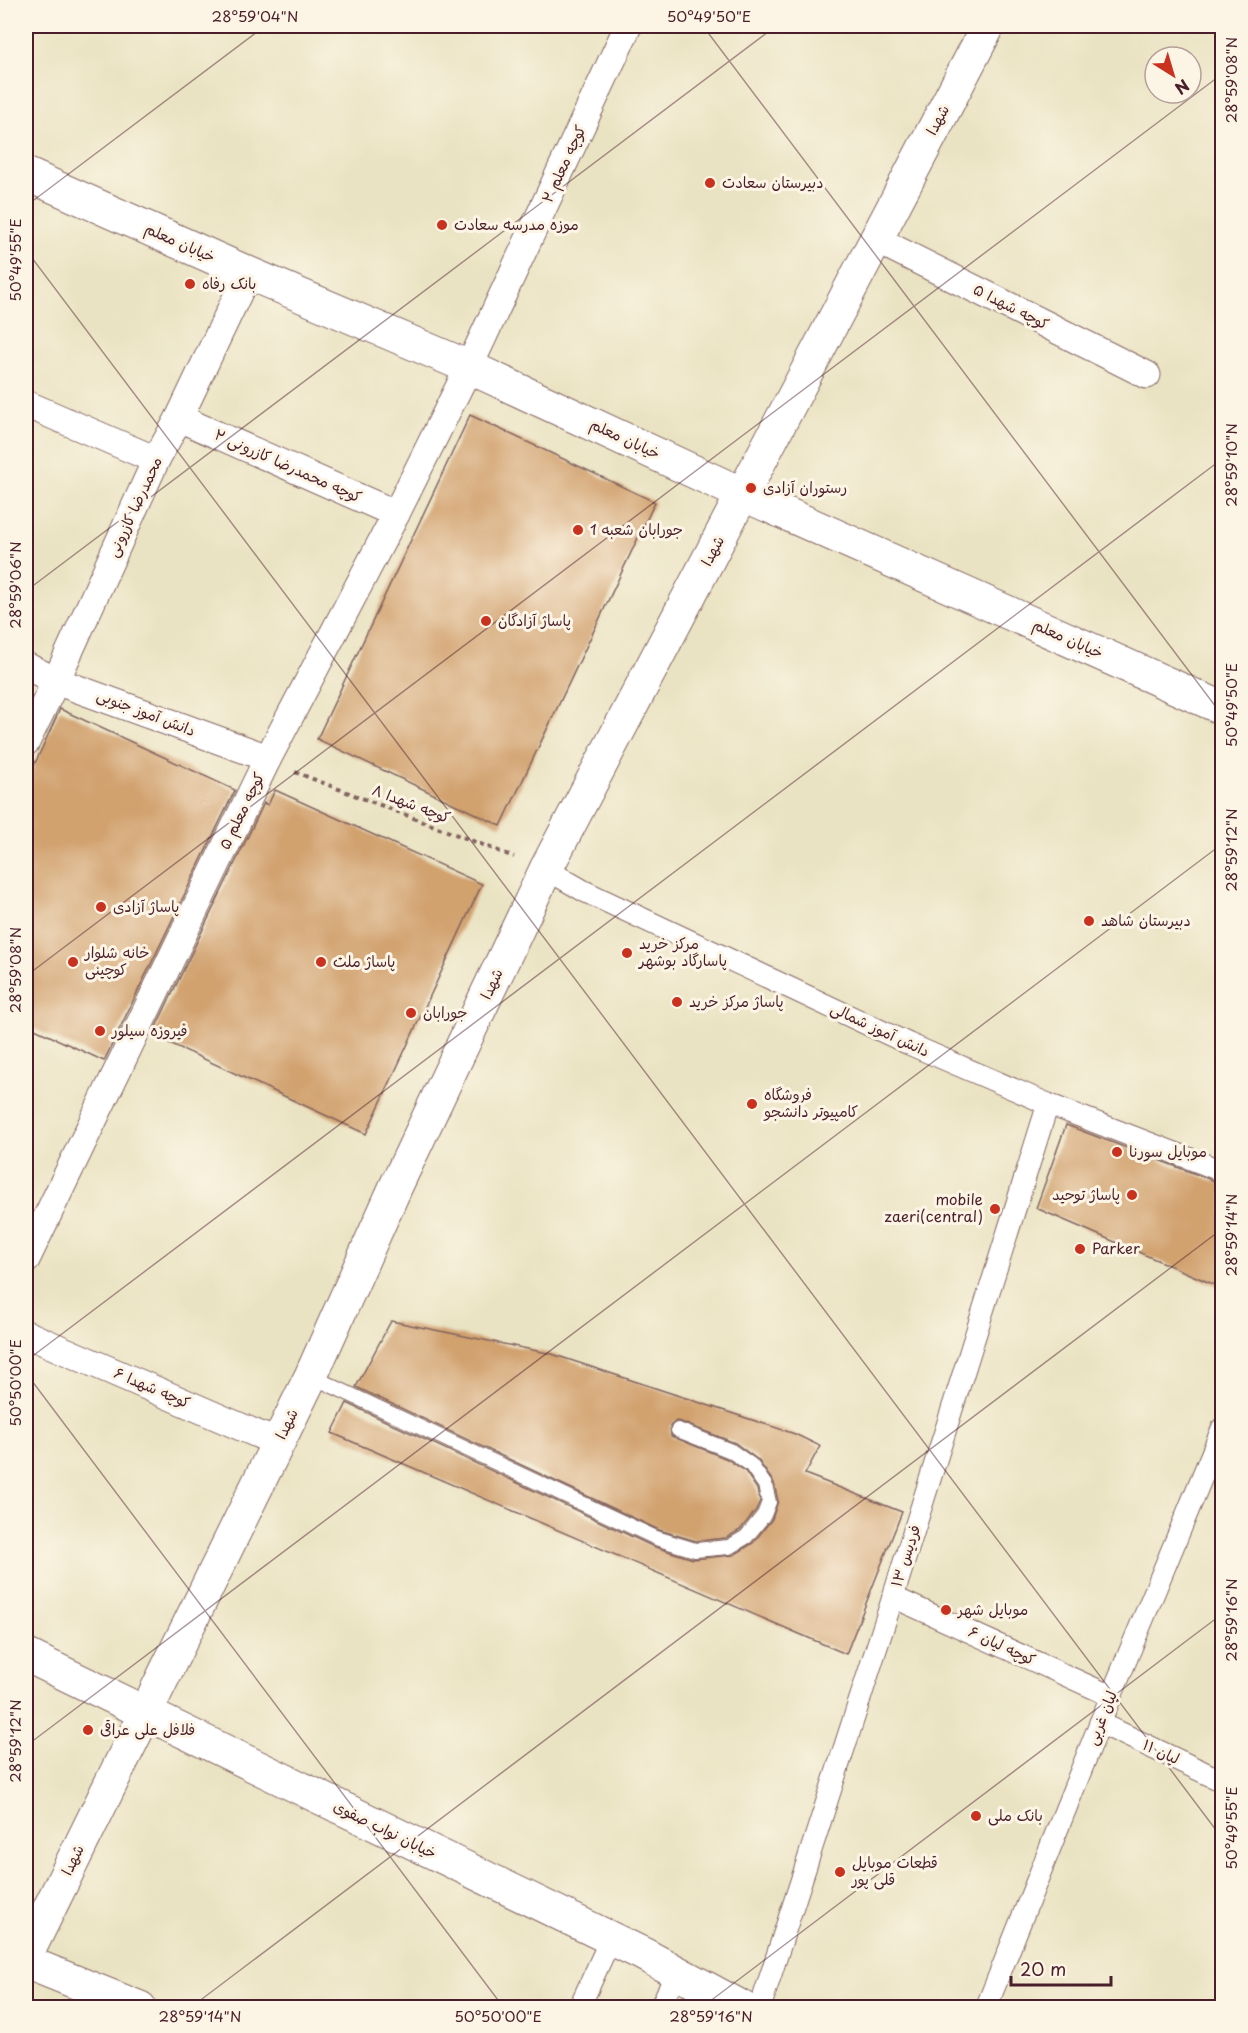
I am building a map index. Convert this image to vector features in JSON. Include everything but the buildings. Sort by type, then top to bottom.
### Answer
[{"type":"street","name":"کوچه معلم ۲","points":[[469,367],[628,26]]},
{"type":"street","name":"شهدا","points":[[26,1956],[311,1376],[396,1186],[546,870],[988,26]]},
{"type":"street","name":"خیابان معلم","points":[[26,174],[248,273],[469,367],[742,494],[1222,708]]},
{"type":"street","name":"کوچه شهدا ۵","points":[[875,239],[1147,375]]},
{"type":"street","name":"محمدرضا کازرونی","points":[[26,742],[156,460],[179,418],[248,273]]},
{"type":"street","name":"کوچه معلم ۵","points":[[26,1260],[267,760],[396,514],[469,367]]},
{"type":"street","points":[[26,404],[156,460]]},
{"type":"street","name":"کوچه محمدرضا کازرونی ۲","points":[[179,418],[396,514]]},
{"type":"street","name":"دانش آموز جنوبی","points":[[26,666],[56,681],[254,753],[267,760]]},
{"type":"street","name":"دانش آموز شمالی","points":[[546,870],[584,891],[909,1044],[1048,1104],[1222,1171]]},
{"type":"street","name":"فردیس ۱۳","points":[[760,2007],[893,1597],[1048,1104]]},
{"type":"street","name":"کوچه شهدا ۶","points":[[26,1334],[278,1443]]},
{"type":"street","name":"لیان غربی","points":[[986,2007],[1111,1696],[1222,1430]]},
{"type":"street","name":"کوچه لیان ۶","points":[[893,1597],[1111,1696]]},
{"type":"street","name":"خیابان نواب صفوی","points":[[26,1655],[611,1938],[743,2007]]},
{"type":"street","name":"لیان ۱۱","points":[[1100,1723],[1222,1781]]},
{"type":"street","points":[[579,2007],[611,1938]]},
{"type":"street","points":[[26,1962],[140,2007]]},
{"type":"street","points":[[660,2007],[677,1972]]},
{"type":"lane","points":[[311,1376],[656,1538],[696,1550],[729,1547],[746,1537],[764,1515],[770,1502],[765,1485],[751,1465],[731,1451],[678,1430]]},
{"type":"path","name":"کوچه شهدا ۸","points":[[267,760],[546,870]]},
{"type":"place","name":"دبیرستان سعادت","points":[[710,183]]},
{"type":"place","name":"موزه مدرسه سعادت","points":[[442,225]]},
{"type":"place","name":"بانک رفاه","points":[[190,284]]},
{"type":"place","name":"رستوران آزادی","points":[[751,488]]},
{"type":"place","name":"جورابان شعبه 1","points":[[578,530]]},
{"type":"place","name":"پاساژ آزادگان","points":[[486,621]]},
{"type":"place","name":"پاساژ آزادی","points":[[101,907]]},
{"type":"place","name":"دبیرستان شاهد","points":[[1089,921]]},
{"type":"place","name":"مرکز خرید پاسارگاد بوشهر","points":[[627,953]]},
{"type":"place","name":"خانه شلوار کوچینی","points":[[73,962]]},
{"type":"place","name":"پاساژ ملت","points":[[321,962]]},
{"type":"place","name":"پاساژ مرکز خرید","points":[[677,1002]]},
{"type":"place","name":"جورابان","points":[[411,1013]]},
{"type":"place","name":"فیروزه سیلور","points":[[100,1031]]},
{"type":"place","name":"فروشگاه کامپیوتر دانشجو","points":[[752,1104]]},
{"type":"place","name":"موبایل سورنا","points":[[1117,1152]]},
{"type":"place","name":"پاساژ توحید","points":[[1132,1195]]},
{"type":"place","name":"mobile zaeri(central)","points":[[995,1209]]},
{"type":"place","name":"Parker","points":[[1080,1249]]},
{"type":"place","name":"موبایل شهر","points":[[946,1610]]},
{"type":"place","name":"فلافل علی عراقی","points":[[88,1730]]},
{"type":"place","name":"بانک ملی","points":[[976,1816]]},
{"type":"place","name":"قطعات موبایل قلی پور","points":[[840,1872]]}]
